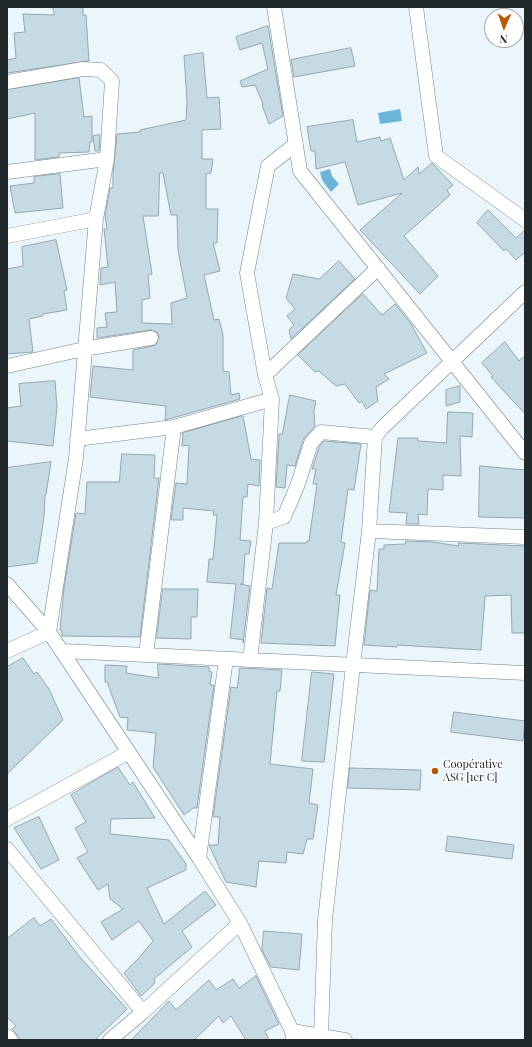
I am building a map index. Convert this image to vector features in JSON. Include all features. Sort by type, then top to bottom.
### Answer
[{"type":"street","points":[[274,7],[300,171],[525,453]]},
{"type":"street","points":[[416,7],[436,156],[525,220]]},
{"type":"street","points":[[7,82],[83,68],[101,70],[112,81],[107,159],[96,219],[76,458],[49,632]]},
{"type":"street","points":[[250,660],[266,522],[272,399],[265,375],[247,273],[268,166],[296,144]]},
{"type":"street","points":[[7,172],[107,159]]},
{"type":"street","points":[[7,236],[96,219]]},
{"type":"street","points":[[265,375],[378,268]]},
{"type":"street","points":[[321,1036],[325,920],[369,531],[375,437],[382,428],[525,292]]},
{"type":"street","points":[[7,366],[84,349],[151,338]]},
{"type":"street","points":[[78,439],[174,427],[272,399]]},
{"type":"street","points":[[146,655],[174,427]]},
{"type":"street","points":[[266,522],[284,517],[298,484],[311,443],[321,432],[375,437]]},
{"type":"street","points":[[369,531],[525,537]]},
{"type":"street","points":[[7,584],[49,632],[199,858],[240,923],[293,1036],[321,1036],[345,1040]]},
{"type":"street","points":[[7,651],[49,632]]},
{"type":"street","points":[[62,651],[525,673]]},
{"type":"street","points":[[199,858],[226,659]]},
{"type":"street","points":[[7,819],[129,752]]},
{"type":"street","points":[[7,850],[143,1012]]},
{"type":"street","points":[[110,1040],[143,1012],[240,923]]},
{"type":"street","points":[[7,1036],[11,1040]]},
{"type":"water","points":[[400,109],[402,121],[380,124],[378,113]]},
{"type":"water","points":[[330,169],[332,176],[339,184],[331,192],[322,180],[320,172]]},
{"type":"building","points":[[53,7],[83,7],[83,15],[86,15],[89,61],[7,73],[7,60],[16,58],[14,33],[25,32],[23,14],[54,15]]},
{"type":"building","points":[[268,26],[283,116],[269,124],[255,85],[242,87],[240,81],[268,69],[262,43],[240,50],[236,37]]},
{"type":"building","points":[[351,48],[355,66],[294,77],[291,60]]},
{"type":"building","points":[[203,53],[207,98],[219,97],[221,129],[202,130],[202,159],[213,159],[211,173],[206,174],[206,209],[218,209],[217,243],[213,243],[220,271],[204,275],[214,320],[219,319],[223,335],[223,371],[229,372],[231,395],[239,393],[240,399],[165,420],[166,406],[90,397],[93,366],[133,370],[133,350],[156,345],[159,337],[157,332],[150,330],[97,338],[97,328],[107,327],[105,313],[117,312],[115,282],[100,285],[101,268],[108,267],[104,229],[107,229],[105,216],[110,188],[113,188],[117,134],[140,132],[140,130],[186,120],[187,101],[184,56]],"holes":[[[160,173],[163,173],[171,215],[177,215],[178,250],[187,298],[171,303],[172,324],[142,323],[142,300],[150,298],[148,275],[152,274],[143,216],[158,216]]]},
{"type":"building","points":[[79,78],[84,117],[92,116],[92,142],[90,142],[89,152],[59,153],[59,157],[35,160],[35,113],[7,119],[7,90]]},
{"type":"building","points":[[353,120],[357,142],[380,137],[381,141],[390,138],[404,180],[418,167],[419,174],[432,163],[453,185],[447,190],[450,195],[404,236],[438,276],[420,294],[360,230],[402,193],[358,205],[345,162],[316,169],[315,151],[311,151],[307,127]]},
{"type":"building","points":[[100,135],[99,151],[95,151],[93,136]]},
{"type":"building","points":[[60,174],[63,208],[15,213],[10,186],[34,183],[34,177]]},
{"type":"building","points":[[488,210],[516,238],[525,230],[525,252],[516,260],[506,249],[504,251],[477,223]]},
{"type":"building","points":[[56,240],[67,290],[64,291],[67,310],[43,314],[43,316],[29,319],[33,352],[7,354],[7,269],[23,266],[22,247]]},
{"type":"building","points":[[339,261],[355,279],[291,339],[289,330],[294,325],[287,316],[295,309],[286,298],[293,274],[319,279]]},
{"type":"building","points":[[363,294],[382,315],[395,304],[411,324],[427,353],[384,374],[389,379],[376,387],[378,401],[366,409],[362,401],[359,403],[345,384],[336,386],[319,371],[315,372],[298,355]]},
{"type":"building","points":[[505,342],[519,361],[525,356],[525,414],[491,377],[493,376],[482,363]]},
{"type":"building","points":[[55,381],[57,407],[53,446],[7,441],[7,408],[21,406],[19,384]]},
{"type":"building","points":[[460,386],[460,402],[446,406],[446,390]]},
{"type":"building","points":[[290,395],[316,401],[314,411],[315,426],[303,440],[295,466],[287,465],[285,488],[276,487],[279,434],[282,434]]},
{"type":"building","points":[[448,412],[473,413],[472,437],[460,436],[461,476],[443,475],[443,490],[428,489],[427,515],[418,514],[419,524],[406,524],[407,513],[389,512],[398,438],[418,438],[418,441],[446,443]]},
{"type":"building","points":[[243,416],[251,459],[260,460],[259,486],[248,484],[247,497],[243,497],[240,540],[251,541],[249,554],[245,554],[243,584],[240,584],[250,586],[243,640],[230,638],[236,584],[207,582],[209,559],[213,559],[217,515],[213,515],[214,511],[183,508],[183,520],[171,520],[176,483],[187,484],[189,445],[182,446],[183,433]]},
{"type":"building","points":[[324,441],[361,444],[354,490],[348,489],[341,542],[345,543],[336,595],[340,595],[335,646],[261,643],[267,588],[272,589],[279,543],[306,543],[309,541],[317,484],[313,484],[316,469],[312,469],[319,447]]},
{"type":"building","points":[[122,454],[155,455],[154,478],[159,478],[140,637],[62,636],[62,631],[60,630],[64,588],[76,513],[85,514],[87,482],[119,482]]},
{"type":"building","points":[[51,462],[45,495],[44,517],[37,563],[7,567],[7,468]]},
{"type":"building","points":[[480,466],[525,470],[525,518],[479,517]]},
{"type":"building","points":[[406,541],[433,542],[459,546],[458,543],[525,546],[525,633],[512,633],[511,595],[485,596],[481,650],[397,645],[397,647],[364,645],[370,590],[377,591],[379,549],[384,549],[384,545],[405,544]]},
{"type":"building","points":[[163,589],[198,589],[197,617],[191,617],[191,639],[157,638]]},
{"type":"building","points":[[23,658],[34,674],[37,672],[49,689],[63,720],[7,774],[7,667]]},
{"type":"building","points":[[158,664],[209,667],[209,671],[212,672],[210,685],[214,685],[197,808],[193,808],[184,815],[153,767],[156,733],[127,730],[128,718],[120,717],[107,682],[105,682],[105,665],[127,666],[126,673],[158,678]]},
{"type":"building","points":[[240,668],[282,670],[280,691],[277,691],[270,764],[313,769],[309,803],[318,805],[313,839],[307,839],[303,854],[287,852],[286,863],[259,861],[256,887],[226,882],[209,845],[218,845],[220,817],[213,817],[231,687],[237,688]]},
{"type":"building","points":[[312,672],[334,674],[324,762],[302,761]]},
{"type":"building","points":[[454,712],[525,721],[523,741],[451,732]]},
{"type":"building","points":[[118,767],[130,785],[133,782],[155,818],[111,819],[110,834],[169,840],[186,864],[186,870],[147,888],[164,924],[205,891],[216,905],[182,931],[192,947],[154,979],[154,984],[141,996],[124,973],[153,941],[139,921],[112,940],[101,922],[123,909],[110,899],[108,884],[98,890],[77,858],[88,852],[75,828],[86,822],[71,795]]},
{"type":"building","points":[[350,768],[421,770],[420,790],[348,788]]},
{"type":"building","points":[[39,817],[59,860],[41,869],[14,828]]},
{"type":"building","points":[[448,836],[514,845],[512,859],[446,851]]},
{"type":"building","points":[[34,918],[40,926],[51,919],[79,956],[127,1009],[95,1040],[21,1040],[12,1029],[16,1026],[7,1017],[7,939]]},
{"type":"building","points":[[264,931],[302,934],[299,970],[271,967],[262,950]]},
{"type":"building","points":[[256,976],[279,1024],[265,1031],[269,1040],[246,1040],[231,1016],[223,1023],[219,1016],[194,1040],[131,1040],[169,1001],[176,1010],[209,980],[216,990],[233,979],[239,988]]},
{"type":"place","name":"Coopérative ASG [1er C]","points":[[435,771]]}]
